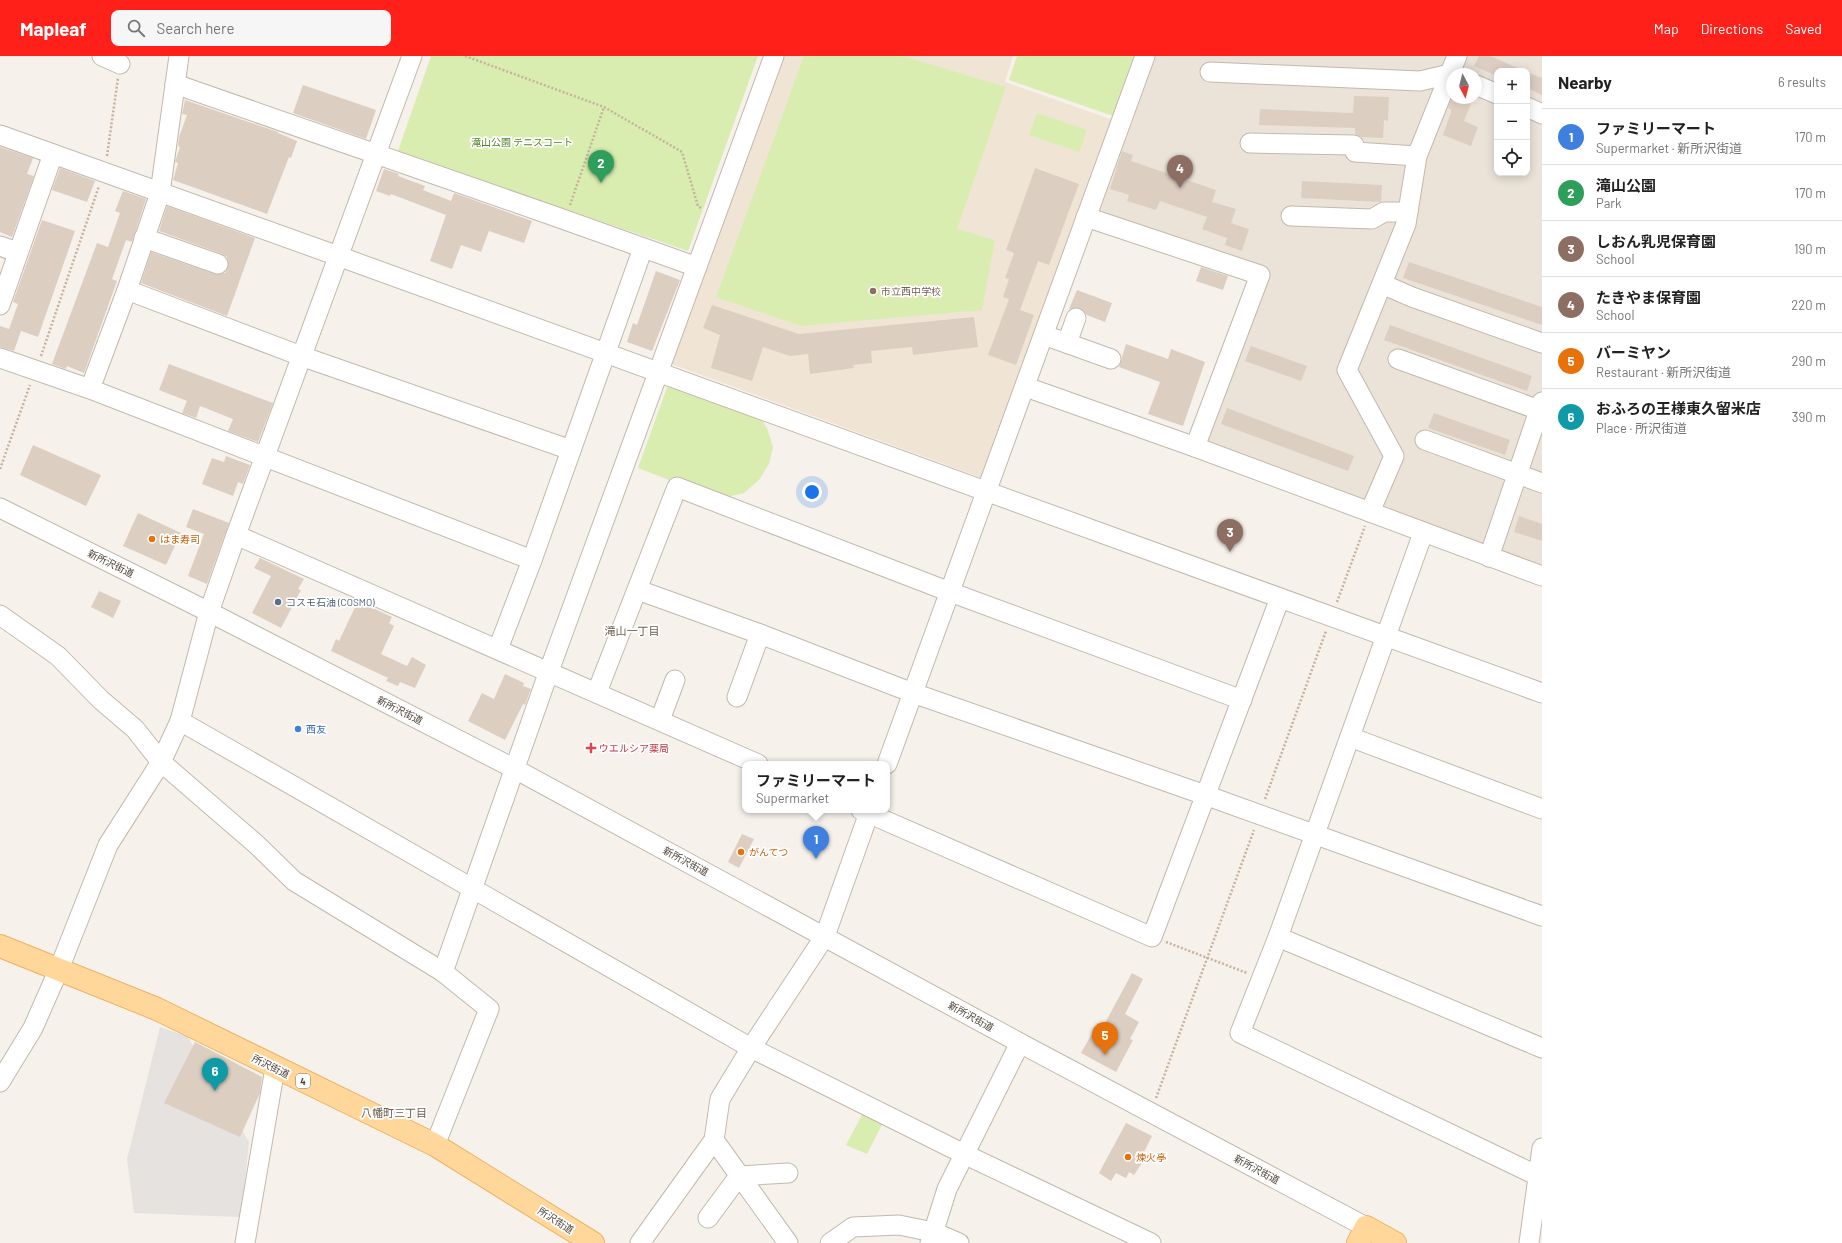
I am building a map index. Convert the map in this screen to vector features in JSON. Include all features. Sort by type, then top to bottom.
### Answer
[{"type":"main road","name":"所沢街道","points":[[0,946],[157,1009],[435,1145],[594,1243]]},
{"type":"main road","points":[[1362,1235],[1395,1243]]},
{"type":"street","points":[[102,56],[120,64]]},
{"type":"street","points":[[90,389],[127,290],[160,193],[179,56]]},
{"type":"street","points":[[0,1082],[33,1028],[59,969],[108,845],[161,762],[180,721],[209,612],[412,56]]},
{"type":"street","points":[[443,972],[549,671],[774,56]]},
{"type":"street","points":[[888,761],[986,492],[1026,387],[1145,56]]},
{"type":"street","points":[[1452,68],[1457,56]]},
{"type":"street","points":[[1210,72],[1420,81],[1446,75]]},
{"type":"street","points":[[175,84],[376,153],[697,267]]},
{"type":"street","points":[[1370,512],[1394,456],[1347,370],[1406,224],[1417,156],[1446,84]]},
{"type":"street","points":[[1482,88],[1494,93]]},
{"type":"street","points":[[1530,108],[1542,114]]},
{"type":"street","points":[[0,135],[338,256],[1542,693]]},
{"type":"street","points":[[1250,143],[1354,145],[1354,152],[1417,156]]},
{"type":"street","points":[[0,305],[9,249],[53,154]]},
{"type":"street","points":[[1291,216],[1372,219],[1384,212],[1408,212]]},
{"type":"street","points":[[1086,217],[1260,275],[1195,447]]},
{"type":"street","points":[[144,238],[218,264]]},
{"type":"street","points":[[498,649],[532,560],[643,248]]},
{"type":"street","points":[[1382,284],[1412,297],[1542,343]]},
{"type":"street","points":[[127,290],[302,356],[571,450]]},
{"type":"street","points":[[1068,343],[1076,318]]},
{"type":"street","points":[[1044,335],[1111,359]]},
{"type":"street","points":[[0,358],[90,389],[532,560]]},
{"type":"street","points":[[1398,359],[1541,407],[1489,557]]},
{"type":"street","points":[[1026,387],[1195,447],[1542,576]]},
{"type":"street","points":[[1426,440],[1542,483]]},
{"type":"street","points":[[597,692],[677,487],[950,592],[1242,700]]},
{"type":"street","name":"新所沢街道","points":[[0,508],[209,612],[515,768],[1020,1043],[1151,1112],[1362,1235]]},
{"type":"street","points":[[1423,533],[1278,937],[1240,1033],[1538,1176]]},
{"type":"street","points":[[236,535],[597,692],[751,761]]},
{"type":"street","points":[[638,590],[760,634],[913,693],[1206,794],[1542,916]]},
{"type":"street","points":[[871,813],[1152,937],[1280,598]]},
{"type":"street","points":[[0,615],[58,656],[101,700],[135,729],[161,762],[256,844],[294,881],[443,972],[489,1009],[435,1145]]},
{"type":"street","points":[[738,697],[760,634]]},
{"type":"street","points":[[660,720],[675,680]]},
{"type":"street","points":[[180,721],[751,1048],[964,1154],[1151,1243]]},
{"type":"street","points":[[1350,737],[1542,809]]},
{"type":"street","points":[[640,1243],[714,1140],[720,1099],[751,1048],[825,936],[865,813]]},
{"type":"street","points":[[1278,937],[1542,1048]]},
{"type":"street","points":[[932,1237],[947,1190],[1020,1043]]},
{"type":"street","points":[[245,1243],[275,1068]]},
{"type":"street","points":[[714,1140],[788,1243]]},
{"type":"street","points":[[1529,1243],[1542,1148]]},
{"type":"street","points":[[739,1176],[788,1173]]},
{"type":"street","points":[[708,1218],[739,1176]]},
{"type":"street","points":[[830,1243],[853,1227],[899,1225],[932,1237],[959,1243]]},
{"type":"path","points":[[465,56],[604,107],[682,152],[698,206],[715,217]]},
{"type":"path","points":[[0,469],[36,370],[104,172],[120,64]]},
{"type":"path","points":[[565,220],[604,107]]},
{"type":"path","points":[[1151,1112],[1370,512]]},
{"type":"path","points":[[1152,937],[1262,979]]},
{"type":"shaded area","name":"市立西中学校","points":[[778,56],[1013,56],[1005,82],[1113,120],[988,480],[666,362]]},
{"type":"shaded area","points":[[1145,56],[1542,56],[1542,576],[1195,447],[1260,275],[1086,217]]},
{"type":"shaded area","points":[[160,1027],[188,1037],[249,1142],[241,1217],[134,1213],[127,1159]]},
{"type":"green space","name":"滝山公園 テニスコート","points":[[431,56],[758,56],[688,251],[556,206],[555,209],[398,151]]},
{"type":"green space","points":[[804,56],[903,56],[1006,87],[957,229],[995,240],[982,310],[801,326],[716,297]]},
{"type":"green space","points":[[1017,56],[1136,56],[1116,117],[1009,80]]},
{"type":"green space","points":[[1037,113],[1087,130],[1079,152],[1029,135]]},
{"type":"green space","points":[[669,382],[757,413],[767,428],[773,447],[769,464],[759,480],[744,493],[718,499],[638,468]]},
{"type":"green space","points":[[865,1109],[885,1119],[867,1154],[846,1145]]},
{"type":"building","points":[[1479,56],[1490,56],[1518,68],[1494,68],[1494,75],[1482,69],[1482,68],[1474,66]]},
{"type":"building","points":[[1530,73],[1542,78],[1542,95],[1530,89]]},
{"type":"building","points":[[303,85],[376,110],[366,139],[293,113]]},
{"type":"building","points":[[1354,96],[1389,97],[1388,121],[1384,120],[1383,138],[1361,137],[1355,134],[1355,128],[1259,125],[1260,109],[1353,113]]},
{"type":"building","points":[[185,100],[278,132],[297,141],[291,158],[289,157],[267,214],[173,180],[178,163],[175,162],[180,147],[178,146],[179,137],[187,115],[182,114]]},
{"type":"building","points":[[1450,104],[1471,104],[1464,121],[1478,127],[1471,146],[1443,135],[1451,112],[1451,109],[1448,108]]},
{"type":"building","points":[[0,147],[33,158],[27,174],[34,176],[12,237],[0,232]]},
{"type":"building","points":[[1122,151],[1133,155],[1131,161],[1216,190],[1212,202],[1236,209],[1231,223],[1249,229],[1242,251],[1225,245],[1227,238],[1202,229],[1207,217],[1160,201],[1156,210],[1127,201],[1129,195],[1110,189]]},
{"type":"building","points":[[60,168],[95,181],[87,202],[52,190]]},
{"type":"building","points":[[1035,168],[1079,184],[1049,265],[1038,261],[1020,310],[1034,315],[1016,365],[988,355],[1009,299],[1003,297],[1009,279],[1005,278],[1014,253],[1006,250]]},
{"type":"building","points":[[384,169],[425,186],[423,190],[451,201],[454,193],[532,221],[524,243],[489,231],[481,252],[461,245],[452,269],[430,261],[446,215],[391,194],[390,196],[376,191]]},
{"type":"building","points":[[1302,181],[1382,185],[1381,202],[1301,198]]},
{"type":"building","points":[[123,191],[146,199],[132,242],[126,240],[112,279],[117,281],[84,373],[67,366],[66,369],[52,364],[97,243],[108,247],[120,213],[115,211]]},
{"type":"building","points":[[167,206],[255,238],[227,316],[141,283],[151,252],[215,274],[225,273],[228,267],[227,257],[222,254],[159,231]]},
{"type":"building","points":[[42,220],[75,231],[38,337],[21,331],[14,351],[0,347],[0,326],[9,329],[18,304],[13,302]]},
{"type":"building","points":[[1409,262],[1542,307],[1542,325],[1403,278]]},
{"type":"building","points":[[1201,267],[1228,276],[1223,290],[1196,281]]},
{"type":"building","points":[[656,271],[680,280],[652,351],[627,342],[633,323],[637,325]]},
{"type":"building","points":[[1077,290],[1112,303],[1105,322],[1087,315],[1080,308],[1069,309]]},
{"type":"building","points":[[712,305],[799,334],[974,317],[978,347],[913,355],[912,347],[871,351],[872,363],[853,365],[854,368],[810,374],[808,354],[790,356],[763,347],[752,381],[711,368],[720,335],[703,328]]},
{"type":"building","points":[[1390,325],[1532,376],[1527,391],[1384,340]]},
{"type":"building","points":[[1126,344],[1168,359],[1171,349],[1205,362],[1183,426],[1148,414],[1160,382],[1119,367]]},
{"type":"building","points":[[1251,346],[1307,366],[1301,381],[1245,361]]},
{"type":"building","points":[[169,364],[273,403],[258,442],[228,431],[233,419],[200,406],[196,418],[182,413],[187,401],[159,390]]},
{"type":"building","points":[[1227,408],[1354,456],[1348,471],[1221,424]]},
{"type":"building","points":[[1434,413],[1510,440],[1505,455],[1428,428]]},
{"type":"building","points":[[33,445],[101,475],[86,506],[20,475]]},
{"type":"building","points":[[226,456],[250,465],[243,484],[238,482],[233,496],[202,484],[212,458],[224,462]]},
{"type":"building","points":[[193,509],[229,523],[207,584],[188,576],[204,534],[186,527]]},
{"type":"building","name":"はま寿司","points":[[138,513],[181,533],[166,565],[123,546]]},
{"type":"building","points":[[1519,516],[1542,524],[1542,541],[1514,532]]},
{"type":"building","points":[[260,558],[304,579],[298,589],[301,590],[281,628],[252,613],[271,576],[254,568]]},
{"type":"building","points":[[99,591],[121,601],[113,618],[91,607]]},
{"type":"building","points":[[358,601],[392,617],[389,623],[394,626],[381,654],[407,666],[412,657],[426,665],[415,688],[400,682],[398,686],[386,681],[388,678],[331,651],[336,639],[339,641]]},
{"type":"building","points":[[505,674],[524,683],[523,686],[531,689],[525,705],[523,704],[505,740],[468,721],[482,693],[494,699]]},
{"type":"building","points":[[742,834],[754,839],[739,868],[728,862]]},
{"type":"building","points":[[1132,973],[1143,979],[1125,1014],[1139,1022],[1130,1039],[1133,1040],[1116,1072],[1081,1053],[1098,1023],[1104,1025]]},
{"type":"building","points":[[195,1042],[262,1077],[260,1093],[240,1137],[164,1103]]},
{"type":"building","points":[[1126,1123],[1152,1136],[1140,1160],[1142,1163],[1134,1175],[1129,1172],[1126,1178],[1116,1173],[1111,1181],[1099,1173]]},
{"type":"place","name":"滝山公園","points":[[601,183]]},
{"type":"place","name":"たきやま保育園","points":[[1180,188]]},
{"type":"place","name":"市立西中学校","points":[[873,291]]},
{"type":"place","name":"はま寿司","points":[[152,539]]},
{"type":"place","name":"しおん乳児保育園","points":[[1230,552]]},
{"type":"place","name":"コスモ石油 (COSMO)","points":[[278,602]]},
{"type":"place","name":"西友","points":[[298,729]]},
{"type":"place","name":"ウエルシア薬局","points":[[591,748]]},
{"type":"place","name":"がんてつ","points":[[741,852]]},
{"type":"place","name":"ファミリーマート","points":[[816,859]]},
{"type":"place","name":"バーミヤン","points":[[1105,1055]]},
{"type":"place","name":"おふろの王様東久留米店","points":[[215,1091]]},
{"type":"place","name":"煉火亭","points":[[1128,1157]]},
{"type":"district","name":"滝山一丁目","points":[[632,630]]},
{"type":"district","name":"八幡町三丁目","points":[[394,1112]]}]
